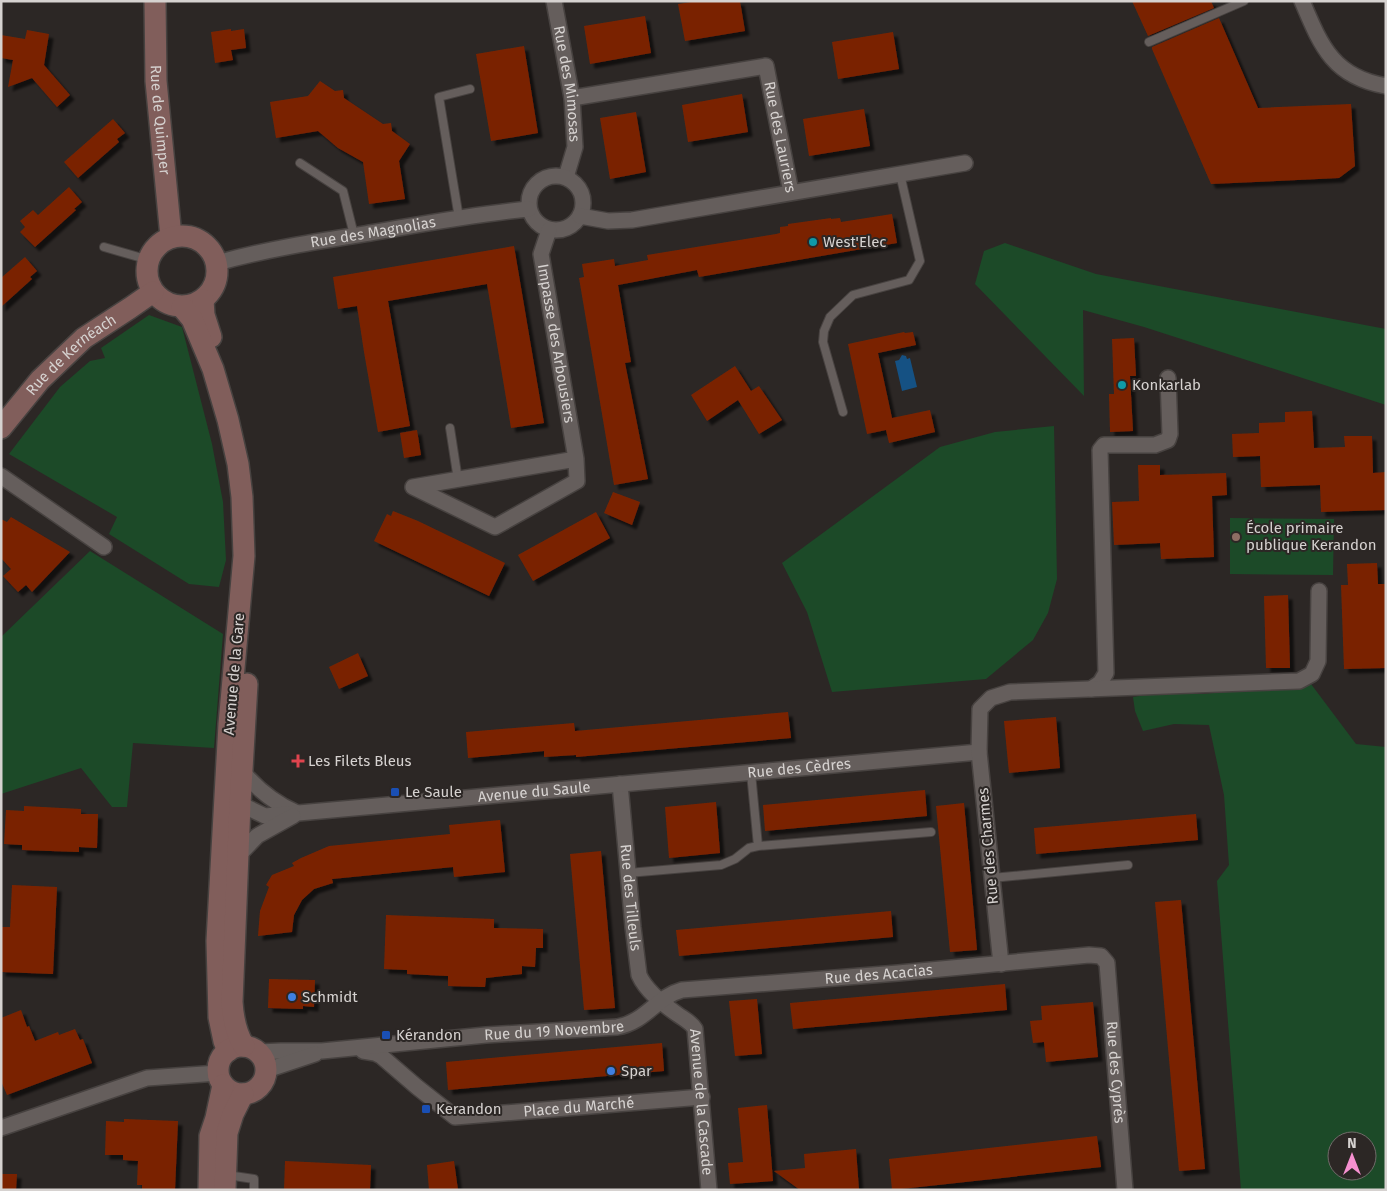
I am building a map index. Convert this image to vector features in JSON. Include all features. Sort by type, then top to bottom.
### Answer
[{"type":"main road","name":"Rue de Quimper","points":[[155,1],[156,81],[171,237]]},
{"type":"main road","points":[[188,236],[199,240],[208,247],[217,263],[217,280],[212,291],[193,306],[182,307],[166,302],[153,292],[148,281],[146,269],[149,260],[156,248],[171,237],[188,236]]},
{"type":"main road","name":"Rue de Kernéach","points":[[1,428],[40,380],[84,338],[153,292]]},
{"type":"main road","name":"Avenue de la Gare","points":[[203,300],[207,325],[237,422],[250,491],[251,591],[216,967],[220,1025],[224,1041],[249,1055]]},
{"type":"main road","name":"Avenue de la Gare","points":[[182,307],[192,319],[213,369],[228,420],[238,464],[242,497],[244,556],[229,724],[234,775],[240,804],[232,1002],[233,1018],[240,1040],[249,1055]]},
{"type":"main road","points":[[209,1190],[210,1136],[216,1118],[220,1060],[249,1055],[264,1082],[259,1089],[243,1094],[232,1092],[220,1079]]},
{"type":"main road","points":[[226,1182],[227,1133],[233,1114],[243,1094]]},
{"type":"street","name":"Rue des Mimosas","points":[[554,1],[572,98],[576,147],[566,177]]},
{"type":"street","points":[[1302,1],[1325,51],[1336,64],[1361,79],[1386,86]]},
{"type":"street","name":"Rue des Lauriers","points":[[572,98],[766,66],[791,192],[632,220],[608,220],[580,216]]},
{"type":"street","points":[[791,192],[965,163]]},
{"type":"street","points":[[558,175],[566,177],[580,189],[584,198],[584,207],[575,224],[567,228],[549,230],[536,222],[529,209],[530,192],[541,179],[558,175]]},
{"type":"street","name":"Rue des Magnolias","points":[[217,263],[251,253],[354,235],[529,209]]},
{"type":"street","name":"Impasse des Arbousiers","points":[[549,230],[541,254],[576,459],[577,481],[495,527],[413,487],[576,459]]},
{"type":"street","points":[[1091,689],[1100,683],[1106,673],[1107,666],[1100,450],[1104,446],[1155,446],[1168,440],[1170,434],[1168,378]]},
{"type":"street","points":[[1,476],[104,547]]},
{"type":"street","name":"Rue des Charmes","points":[[1000,964],[979,752],[978,727],[980,709],[991,698],[1010,692],[1299,681],[1312,674],[1318,661],[1319,591]]},
{"type":"street","name":"Rue des Cèdres","points":[[620,784],[979,752]]},
{"type":"street","points":[[234,775],[279,805],[298,813]]},
{"type":"street","name":"Avenue du Saule","points":[[240,804],[266,816],[620,784]]},
{"type":"street","name":"Rue des Tilleuls","points":[[620,784],[639,975],[660,1002]]},
{"type":"street","points":[[238,856],[257,836],[298,813]]},
{"type":"street","name":"Rue des Acacias","points":[[660,1002],[674,992],[682,990],[1090,955],[1100,956]]},
{"type":"street","name":"Rue des Cyprès","points":[[1100,956],[1107,962],[1125,1190]]},
{"type":"street","name":"Rue du 19 Novembre","points":[[249,1055],[293,1063],[322,1051],[486,1035],[617,1027],[636,1021],[660,1002]]},
{"type":"street","name":"Avenue de la Cascade","points":[[660,1002],[690,1023],[695,1030],[709,1190]]},
{"type":"street","name":"Place du Marché","points":[[346,1050],[375,1053],[381,1056],[455,1117],[702,1097]]},
{"type":"street","points":[[5,1126],[147,1078],[220,1079]]},
{"type":"street","points":[[704,1190],[709,1190]]},
{"type":"lane","points":[[1150,42],[1244,1]]},
{"type":"lane","points":[[459,218],[439,97],[470,89]]},
{"type":"lane","points":[[300,163],[343,191],[354,235]]},
{"type":"lane","points":[[842,412],[824,342],[824,331],[830,317],[853,295],[909,280],[920,261],[900,174]]},
{"type":"lane","points":[[104,247],[149,260]]},
{"type":"lane","points":[[450,428],[458,480]]},
{"type":"lane","points":[[750,773],[758,846]]},
{"type":"lane","points":[[628,873],[721,865],[735,859],[750,848],[758,846],[931,832]]},
{"type":"lane","points":[[992,878],[1128,865]]},
{"type":"lane","points":[[226,1182],[254,1179],[254,1190]]},
{"type":"green space","points":[[1005,243],[1096,274],[1386,329],[1386,405],[1144,327],[1083,310],[1084,396],[975,284],[984,251]]},
{"type":"green space","points":[[149,315],[182,327],[212,444],[223,502],[226,560],[219,587],[189,584],[109,534],[117,517],[9,454],[60,387],[90,361],[105,358],[101,348]]},
{"type":"green space","points":[[1054,426],[1057,579],[1048,613],[1033,640],[986,679],[832,692],[807,612],[782,563],[940,447],[995,432]]},
{"type":"green space","points":[[1230,518],[1334,519],[1333,575],[1230,574]]},
{"type":"green space","points":[[90,551],[223,634],[214,748],[133,743],[127,807],[112,807],[81,768],[1,794],[1,637]]},
{"type":"green space","points":[[1311,684],[1356,744],[1386,747],[1386,1190],[1241,1190],[1217,881],[1229,865],[1224,795],[1209,725],[1174,724],[1143,731],[1135,711],[1133,697],[1151,694],[1203,694]]},
{"type":"water","points":[[902,355],[906,356],[907,359],[910,358],[917,387],[902,391],[895,361],[899,360]]},
{"type":"building","points":[[698,1],[740,1],[745,31],[685,41],[678,4]]},
{"type":"building","points":[[1132,1],[1211,1],[1214,8],[1148,36]]},
{"type":"building","points":[[645,16],[651,53],[590,64],[584,26]]},
{"type":"building","points":[[1219,18],[1258,108],[1351,104],[1355,166],[1339,178],[1211,184],[1152,47]]},
{"type":"building","points":[[231,29],[231,31],[244,29],[246,48],[231,50],[233,60],[215,63],[211,32]]},
{"type":"building","points":[[27,30],[49,34],[44,65],[70,95],[57,107],[32,78],[8,87],[13,60],[1,58],[1,35],[25,39]]},
{"type":"building","points":[[893,32],[899,69],[838,79],[832,42]]},
{"type":"building","points":[[524,46],[538,133],[491,141],[476,54]]},
{"type":"building","points":[[320,81],[335,91],[343,90],[344,98],[383,124],[391,123],[392,131],[410,144],[399,161],[405,199],[369,204],[363,162],[338,148],[318,131],[276,138],[270,102],[308,96]]},
{"type":"building","points":[[742,94],[748,132],[688,142],[682,105]]},
{"type":"building","points":[[864,109],[870,146],[809,156],[803,119]]},
{"type":"building","points":[[636,112],[646,172],[610,179],[600,118]]},
{"type":"building","points":[[113,119],[125,133],[117,139],[119,142],[78,178],[64,162]]},
{"type":"building","points":[[69,187],[82,202],[74,209],[76,210],[35,247],[20,232],[25,227],[20,221],[33,210],[38,215]]},
{"type":"building","points":[[892,214],[897,243],[699,277],[697,270],[618,285],[631,362],[625,363],[648,479],[614,485],[579,278],[584,277],[582,264],[614,259],[615,266],[648,260],[647,255],[776,234],[780,233],[780,227],[788,226],[788,224],[831,218],[840,218],[841,222]]},
{"type":"building","points":[[514,246],[544,423],[511,428],[487,284],[388,301],[410,426],[378,432],[357,306],[338,309],[333,277]]},
{"type":"building","points":[[25,257],[37,271],[30,277],[32,279],[1,307],[1,278]]},
{"type":"building","points":[[904,332],[913,332],[916,345],[878,353],[892,418],[930,410],[935,432],[889,443],[886,430],[867,434],[848,344]]},
{"type":"building","name":"Konkarlab","points":[[1134,338],[1136,376],[1130,376],[1133,431],[1110,432],[1109,394],[1114,394],[1112,339]]},
{"type":"building","points":[[735,366],[751,391],[759,386],[782,420],[759,434],[738,400],[707,421],[691,395]]},
{"type":"building","points":[[1312,411],[1314,448],[1345,447],[1344,436],[1372,436],[1373,473],[1386,472],[1386,510],[1321,512],[1320,485],[1261,487],[1260,456],[1233,457],[1232,434],[1259,433],[1259,423],[1285,422],[1285,412]]},
{"type":"building","points":[[417,430],[421,455],[404,458],[400,433]]},
{"type":"building","points":[[1138,465],[1160,465],[1160,475],[1226,473],[1227,495],[1212,496],[1214,557],[1161,559],[1160,543],[1114,545],[1112,502],[1139,501]]},
{"type":"building","points":[[613,492],[640,502],[632,525],[604,513]]},
{"type":"building","points":[[393,511],[505,563],[489,596],[374,541],[387,514],[391,516]]},
{"type":"building","points":[[596,512],[610,538],[533,581],[518,555]]},
{"type":"building","points":[[11,517],[70,552],[32,592],[26,585],[18,592],[3,576],[11,569],[1,558],[1,519],[7,522]]},
{"type":"building","points":[[1377,563],[1378,584],[1386,584],[1386,668],[1344,669],[1341,585],[1348,585],[1347,564]]},
{"type":"building","points":[[1288,595],[1290,668],[1266,668],[1264,596]]},
{"type":"building","points":[[358,653],[368,676],[339,689],[329,667]]},
{"type":"building","points":[[788,712],[791,738],[576,757],[576,755],[544,757],[544,751],[468,758],[466,732],[574,723],[575,731]]},
{"type":"building","points":[[1056,717],[1060,768],[1009,773],[1004,721]]},
{"type":"building","points":[[925,790],[927,816],[765,831],[763,805]]},
{"type":"building","points":[[716,802],[720,853],[669,858],[665,807]]},
{"type":"building","points":[[964,803],[977,950],[950,952],[936,806]]},
{"type":"building","points":[[24,806],[81,809],[81,814],[98,814],[97,848],[79,847],[79,852],[22,850],[22,845],[4,844],[6,810],[24,811]]},
{"type":"building","points":[[1196,814],[1198,840],[1036,854],[1034,828]]},
{"type":"building","points":[[500,820],[505,872],[454,877],[453,867],[332,879],[333,883],[314,889],[302,900],[294,915],[292,932],[258,936],[260,911],[269,887],[266,885],[272,875],[294,866],[292,863],[301,858],[329,846],[450,834],[449,825]]},
{"type":"building","points":[[601,851],[615,1008],[584,1010],[570,854]]},
{"type":"building","points":[[12,885],[57,887],[53,974],[1,972],[1,927],[10,927]]},
{"type":"building","points":[[1181,900],[1205,1169],[1179,1171],[1155,902]]},
{"type":"building","points":[[891,911],[893,937],[679,956],[676,930]]},
{"type":"building","points":[[386,915],[494,919],[494,928],[543,929],[543,948],[536,948],[535,967],[522,966],[522,974],[486,978],[485,987],[448,986],[448,976],[407,974],[407,970],[384,969]]},
{"type":"building","points":[[269,979],[315,980],[314,1007],[303,1006],[303,1009],[268,1008]]},
{"type":"building","points":[[1005,984],[1007,1010],[793,1029],[790,1003]]},
{"type":"building","points":[[757,999],[762,1054],[735,1056],[729,1001]]},
{"type":"building","points":[[1093,1002],[1098,1057],[1046,1062],[1044,1042],[1033,1043],[1030,1021],[1042,1020],[1041,1006]]},
{"type":"building","points":[[21,1010],[27,1027],[29,1026],[35,1041],[58,1032],[59,1035],[75,1029],[80,1040],[83,1039],[92,1063],[7,1095],[1,1081],[1,1018]]},
{"type":"building","points":[[662,1043],[664,1071],[448,1090],[446,1062]]},
{"type":"building","points":[[767,1105],[773,1181],[730,1184],[728,1163],[743,1162],[738,1108]]},
{"type":"building","points":[[124,1119],[178,1121],[175,1190],[142,1190],[142,1185],[137,1185],[138,1161],[123,1160],[123,1155],[105,1155],[106,1121],[124,1122]]},
{"type":"building","points":[[1097,1136],[1101,1167],[892,1190],[889,1159]]},
{"type":"building","points":[[856,1149],[859,1190],[800,1190],[774,1171],[805,1168],[804,1154]]},
{"type":"building","points":[[285,1161],[371,1165],[370,1190],[284,1190]]},
{"type":"building","points":[[454,1161],[458,1190],[429,1190],[427,1165]]},
{"type":"building","points":[[1,1174],[17,1174],[16,1190],[1,1190]]},
{"type":"place","name":"West'Elec","points":[[813,242]]},
{"type":"place","name":"Konkarlab","points":[[1122,385]]},
{"type":"place","name":"École primaire publique Kerandon","points":[[1236,537]]},
{"type":"place","name":"Les Filets Bleus","points":[[298,761]]},
{"type":"place","name":"Le Saule","points":[[395,792]]},
{"type":"place","name":"Schmidt","points":[[292,997]]},
{"type":"place","name":"Kérandon","points":[[386,1035]]},
{"type":"place","name":"Spar","points":[[611,1071]]},
{"type":"place","name":"Kerandon","points":[[426,1109]]}]
